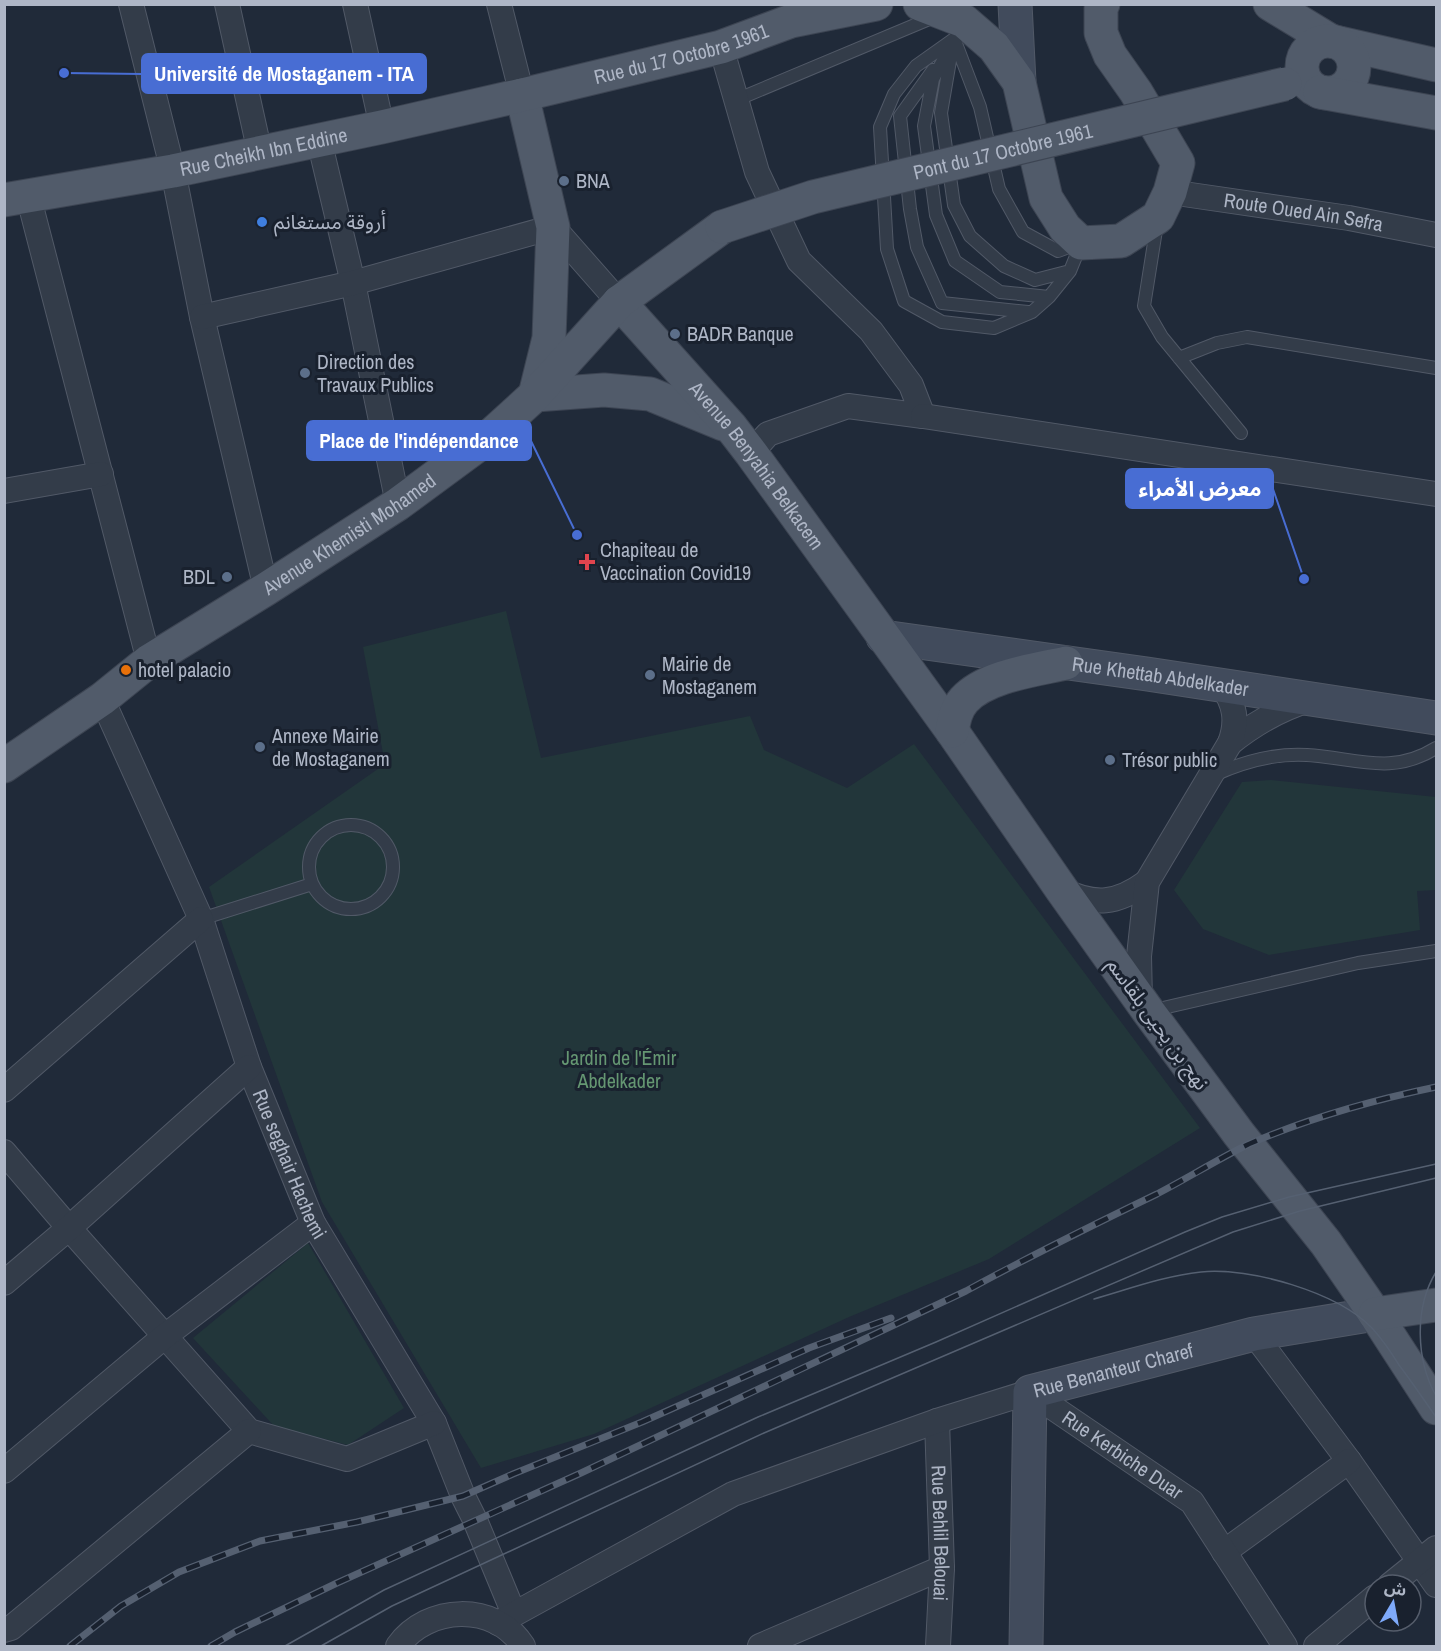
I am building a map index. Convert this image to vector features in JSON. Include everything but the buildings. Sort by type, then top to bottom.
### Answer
[{"type":"main road","name":"Rue du 17 Octobre 1961","points":[[522,95],[721,47],[798,10],[876,4]]},
{"type":"main road","points":[[1015,4],[1019,82],[1046,198],[1065,228],[1076,257],[1121,241],[1164,205],[1178,163],[1136,92],[1110,54],[1101,33],[1103,4]]},
{"type":"main road","points":[[1270,4],[1347,49],[1353,64],[1351,80],[1338,91],[1321,92]]},
{"type":"main road","points":[[945,19],[994,47],[1019,82]]},
{"type":"main road","points":[[1331,41],[1437,64]]},
{"type":"main road","name":"Pont du 17 Octobre 1961","points":[[722,227],[813,197],[1285,84],[1321,92]]},
{"type":"main road","points":[[1321,92],[1437,113]]},
{"type":"main road","name":"Rue Cheikh Ibn Eddine","points":[[16,197],[173,171],[522,95]]},
{"type":"main road","points":[[522,95],[554,227],[549,338],[535,395],[604,390],[650,394],[731,427]]},
{"type":"main road","name":"Avenue Khemisti Mohamed","points":[[4,766],[102,699],[150,662],[398,504],[489,437],[535,395],[620,302],[722,227]]},
{"type":"main road","name":"Avenue Benyahia Belkacem","points":[[620,302],[731,427],[883,637]]},
{"type":"main road","name":"Rue Khettab Abdelkader","points":[[883,637],[1437,718]]},
{"type":"main road","name":"نهج بن يحيى بلقاسم","points":[[883,637],[952,731],[1144,1006],[1239,1134],[1326,1243],[1437,1408]]},
{"type":"main road","points":[[952,731],[955,716],[963,701],[977,689],[994,680],[1066,663]]},
{"type":"main road","points":[[4,737],[40,731],[102,699]]},
{"type":"main road","points":[[1375,1314],[1437,1305]]},
{"type":"main road","name":"Rue Benanteur Charef","points":[[1026,1647],[1030,1392],[1254,1334],[1375,1314]]},
{"type":"street","points":[[131,4],[173,171],[202,317],[267,589]]},
{"type":"street","points":[[227,4],[260,153]]},
{"type":"street","points":[[355,4],[382,127]]},
{"type":"street","points":[[499,4],[522,95]]},
{"type":"street","points":[[721,47],[757,172],[799,261],[872,331],[911,385],[923,416]]},
{"type":"street","points":[[319,140],[353,283],[398,504]]},
{"type":"street","points":[[16,197],[101,474],[150,662]]},
{"type":"street","name":"Route Oued Ain Sefra","points":[[1164,205],[1349,218],[1437,236]]},
{"type":"street","points":[[202,317],[353,283],[554,227],[620,302]]},
{"type":"street","points":[[751,453],[768,434],[848,406],[1437,494]]},
{"type":"street","points":[[4,492],[101,474]]},
{"type":"street","points":[[1062,890],[1078,898],[1097,901],[1115,899],[1132,893],[1147,882],[1230,743],[1236,719],[1234,707],[1222,686]]},
{"type":"street","name":"Rue seghair Hachemi","points":[[102,699],[201,919],[249,1067],[313,1223],[434,1422],[463,1496],[475,1520],[506,1618]]},
{"type":"street","points":[[1230,743],[1278,711],[1313,699]]},
{"type":"street","points":[[1144,1006],[1139,956],[1147,882]]},
{"type":"street","points":[[4,1090],[201,919]]},
{"type":"street","points":[[4,1283],[249,1067]]},
{"type":"street","points":[[4,1152],[249,1431],[347,1459],[434,1422]]},
{"type":"street","points":[[4,1471],[165,1336],[313,1223]]},
{"type":"street","points":[[1254,1334],[1349,1461],[1428,1554],[1437,1585]]},
{"type":"street","points":[[398,1647],[404,1638],[424,1623],[448,1614],[506,1618],[733,1494],[937,1421],[1030,1392]]},
{"type":"street","name":"Rue Kerbiche Duar","points":[[1030,1392],[1192,1502],[1285,1647]]},
{"type":"street","name":"Rue Behlil Belouai","points":[[937,1421],[942,1568],[938,1647]]},
{"type":"street","points":[[4,1630],[11,1628],[249,1431]]},
{"type":"street","points":[[1224,1552],[1349,1461]]},
{"type":"street","points":[[1405,1573],[1428,1554]]},
{"type":"street","points":[[760,1647],[942,1568]]},
{"type":"street","points":[[1316,1647],[1363,1607]]},
{"type":"street","points":[[506,1618],[524,1647]]},
{"type":"lane","points":[[736,100],[945,19]]},
{"type":"lane","points":[[945,19],[980,107],[999,189],[1023,232],[1058,251],[1076,257]]},
{"type":"lane","points":[[945,19],[941,113],[954,205],[970,236],[1004,266],[1035,280],[1076,257]]},
{"type":"lane","points":[[945,19],[924,126],[936,215],[955,261],[1000,291],[1049,297]]},
{"type":"lane","points":[[945,19],[916,66],[894,94],[880,127],[887,249],[904,301],[942,322],[994,328],[1032,312],[1049,297],[1076,257]]},
{"type":"lane","points":[[945,19],[900,116],[910,209],[917,247],[942,303],[1032,312]]},
{"type":"lane","points":[[1164,205],[1144,306],[1162,337],[1242,433]]},
{"type":"lane","points":[[1179,358],[1217,343],[1247,337],[1437,368]]},
{"type":"lane","points":[[1210,777],[1232,767],[1281,755],[1306,755],[1390,764],[1410,761],[1437,748]]},
{"type":"lane","points":[[347,825],[361,826],[373,831],[390,850],[394,863],[393,877],[388,889],[368,906],[355,909],[329,904],[312,884],[309,871],[310,857],[315,845],[323,835],[334,828],[347,825]]},
{"type":"lane","points":[[201,919],[312,884]]},
{"type":"lane","points":[[1144,1006],[1358,963],[1437,951]]},
{"type":"green space","name":"Jardin de l'Émir Abdelkader","points":[[506,611],[541,758],[750,716],[764,750],[847,788],[914,744],[1200,1128],[989,1259],[849,1317],[594,1434],[481,1468],[322,1202],[209,887],[385,764],[363,647]]},
{"type":"green space","points":[[1271,780],[1436,797],[1436,890],[1417,891],[1420,930],[1269,955],[1203,929],[1174,890],[1242,782]]},
{"type":"green space","points":[[308,1243],[404,1408],[348,1445],[274,1426],[193,1338]]},
{"type":"tram line","points":[[285,1646],[384,1590],[758,1417],[936,1342],[1185,1232],[1222,1217],[1289,1197],[1436,1164]]},
{"type":"tram line","points":[[321,1646],[392,1606],[764,1433],[1233,1232],[1300,1211],[1436,1178]]},
{"type":"tram line","points":[[1094,1299],[1160,1280],[1201,1272],[1221,1271],[1243,1274],[1292,1285],[1337,1303],[1357,1315],[1372,1328],[1436,1417]]},
{"type":"tram line","points":[[1436,1272],[1424,1302],[1420,1334],[1424,1366],[1436,1396]]},
{"type":"railway","points":[[211,1646],[337,1583],[581,1473],[966,1291],[1157,1194],[1249,1144],[1341,1111],[1436,1087]]},
{"type":"railway","points":[[70,1646],[121,1606],[179,1572],[260,1541],[357,1522],[463,1496],[642,1422],[809,1348],[891,1318]]},
{"type":"place","name":"Université de Mostaganem - ITA","points":[[64,73]]},
{"type":"place","name":"BNA","points":[[564,181]]},
{"type":"place","name":"أروقة مستغانم","points":[[262,222]]},
{"type":"place","name":"BADR Banque","points":[[675,334]]},
{"type":"place","name":"Direction des Travaux Publics","points":[[305,373]]},
{"type":"place","name":"Place de l'indépendance","points":[[577,535]]},
{"type":"place","name":"Chapiteau de Vaccination Covid19","points":[[587,562]]},
{"type":"place","name":"BDL","points":[[227,577]]},
{"type":"place","name":"معرض الأمراء","points":[[1304,579]]},
{"type":"place","name":"hotel palacio","points":[[126,670]]},
{"type":"place","name":"Mairie de Mostaganem","points":[[650,675]]},
{"type":"place","name":"Annexe Mairie de Mostaganem","points":[[260,747]]},
{"type":"place","name":"Trésor public","points":[[1110,760]]}]
